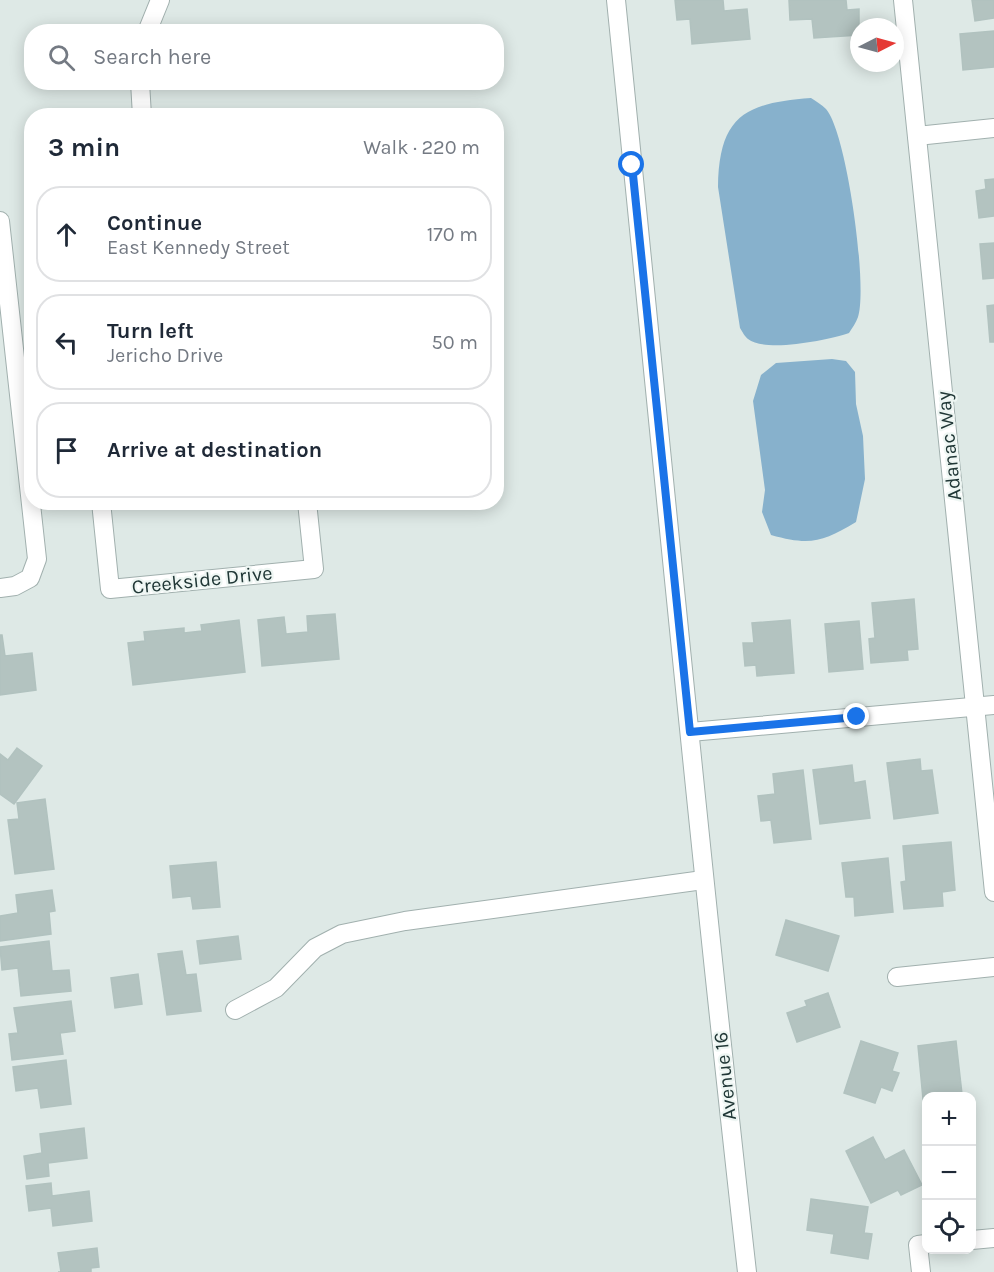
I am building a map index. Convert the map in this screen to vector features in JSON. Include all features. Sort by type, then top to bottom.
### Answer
[{"type":"street","points":[[150,24],[160,0]]},
{"type":"street","name":"Avenue 16","points":[[615,0],[703,880],[747,1272]]},
{"type":"street","name":"Adanac Way","points":[[903,0],[994,891]]},
{"type":"street","points":[[140,90],[142,108]]},
{"type":"street","points":[[917,136],[994,128]]},
{"type":"street","points":[[0,221],[24,440]]},
{"type":"street","points":[[0,588],[15,586],[30,578],[37,559],[32,510]]},
{"type":"street","name":"Creekside Drive","points":[[102,510],[110,589],[314,569],[308,510]]},
{"type":"street","points":[[690,732],[994,705]]},
{"type":"street","points":[[236,1010],[276,988],[315,948],[342,934],[428,918],[703,880]]},
{"type":"street","points":[[897,977],[994,967]]},
{"type":"street","points":[[976,1240],[994,1238]]},
{"type":"street","points":[[921,1272],[922,1244]]},
{"type":"water","points":[[811,98],[826,109],[834,124],[848,177],[858,244],[860,300],[858,317],[849,333],[839,336],[797,344],[757,343],[747,338],[740,328],[718,187],[724,143],[740,117],[753,109],[788,100]]},
{"type":"water","points":[[832,359],[846,361],[855,372],[856,404],[863,436],[865,479],[856,522],[834,534],[816,540],[796,540],[771,535],[762,512],[765,490],[753,401],[761,375],[776,363]]},
{"type":"building","points":[[675,0],[723,0],[724,11],[747,9],[750,39],[692,44],[690,19],[677,20]]},
{"type":"building","points":[[789,0],[846,0],[847,10],[859,9],[859,18],[850,18],[850,36],[814,38],[812,19],[790,20]]},
{"type":"building","points":[[972,0],[994,0],[994,18],[975,21]]},
{"type":"building","points":[[994,31],[994,67],[963,70],[960,34]]},
{"type":"building","points":[[994,179],[994,216],[979,218],[976,191],[986,189],[985,180]]},
{"type":"building","points":[[994,243],[994,278],[983,279],[980,244]]},
{"type":"building","points":[[994,305],[994,342],[990,342],[987,306]]},
{"type":"building","points":[[914,599],[918,649],[907,650],[908,660],[871,663],[869,639],[875,638],[872,603]]},
{"type":"building","points":[[335,614],[339,659],[262,666],[258,620],[284,617],[286,634],[308,632],[307,616]]},
{"type":"building","points":[[239,620],[245,672],[133,685],[128,643],[145,641],[144,632],[184,628],[184,633],[202,631],[201,625]]},
{"type":"building","points":[[790,620],[794,673],[757,676],[756,665],[745,666],[743,643],[754,643],[752,623]]},
{"type":"building","points":[[859,621],[863,669],[829,672],[825,624]]},
{"type":"building","points":[[0,635],[2,635],[5,656],[32,653],[36,690],[0,695]]},
{"type":"building","points":[[17,748],[42,766],[14,804],[0,794],[0,754],[8,760]]},
{"type":"building","points":[[920,759],[921,771],[932,770],[938,813],[894,819],[887,763]]},
{"type":"building","points":[[852,765],[854,783],[865,781],[870,818],[820,824],[813,770]]},
{"type":"building","points":[[803,770],[811,839],[774,843],[771,820],[761,821],[758,796],[775,794],[773,774]]},
{"type":"building","points":[[45,799],[54,869],[15,874],[8,820],[19,819],[17,803]]},
{"type":"building","points":[[951,842],[955,890],[942,892],[943,906],[904,909],[901,882],[906,881],[903,846]]},
{"type":"building","points":[[888,858],[893,912],[855,916],[854,897],[846,897],[842,863]]},
{"type":"building","points":[[216,862],[220,907],[193,909],[191,896],[173,898],[170,866]]},
{"type":"building","points":[[52,890],[55,911],[49,912],[51,934],[0,941],[0,916],[18,913],[16,895]]},
{"type":"building","points":[[786,920],[839,936],[828,971],[776,955]]},
{"type":"building","points":[[238,936],[241,959],[200,964],[197,941]]},
{"type":"building","points":[[49,941],[52,971],[69,970],[71,991],[21,996],[18,968],[2,970],[0,947]]},
{"type":"building","points":[[182,951],[186,975],[196,974],[201,1011],[167,1015],[158,954]]},
{"type":"building","points":[[138,974],[142,1004],[115,1008],[111,978]]},
{"type":"building","points":[[828,993],[840,1027],[797,1042],[787,1013],[807,1006],[805,1001]]},
{"type":"building","points":[[71,1001],[75,1031],[60,1033],[63,1054],[12,1060],[9,1034],[18,1033],[14,1008]]},
{"type":"building","points":[[861,1041],[898,1053],[892,1071],[899,1073],[892,1091],[881,1087],[875,1103],[844,1093]]},
{"type":"building","points":[[956,1041],[962,1092],[922,1092],[918,1046]]},
{"type":"building","points":[[66,1060],[71,1104],[41,1108],[38,1088],[16,1091],[13,1067]]},
{"type":"building","points":[[84,1128],[87,1158],[48,1163],[49,1176],[27,1179],[24,1156],[42,1153],[40,1134]]},
{"type":"building","points":[[873,1137],[885,1160],[904,1150],[922,1185],[901,1195],[898,1190],[871,1203],[846,1151]]},
{"type":"building","points":[[51,1183],[52,1196],[89,1191],[92,1221],[53,1226],[51,1208],[29,1211],[26,1186]]},
{"type":"building","points":[[811,1199],[868,1207],[864,1233],[872,1234],[868,1259],[831,1253],[834,1234],[807,1230]]},
{"type":"building","points":[[97,1248],[99,1267],[91,1268],[91,1272],[61,1272],[58,1253]]},
{"type":"route","points":[[632,165],[690,732],[857,717]]}]
